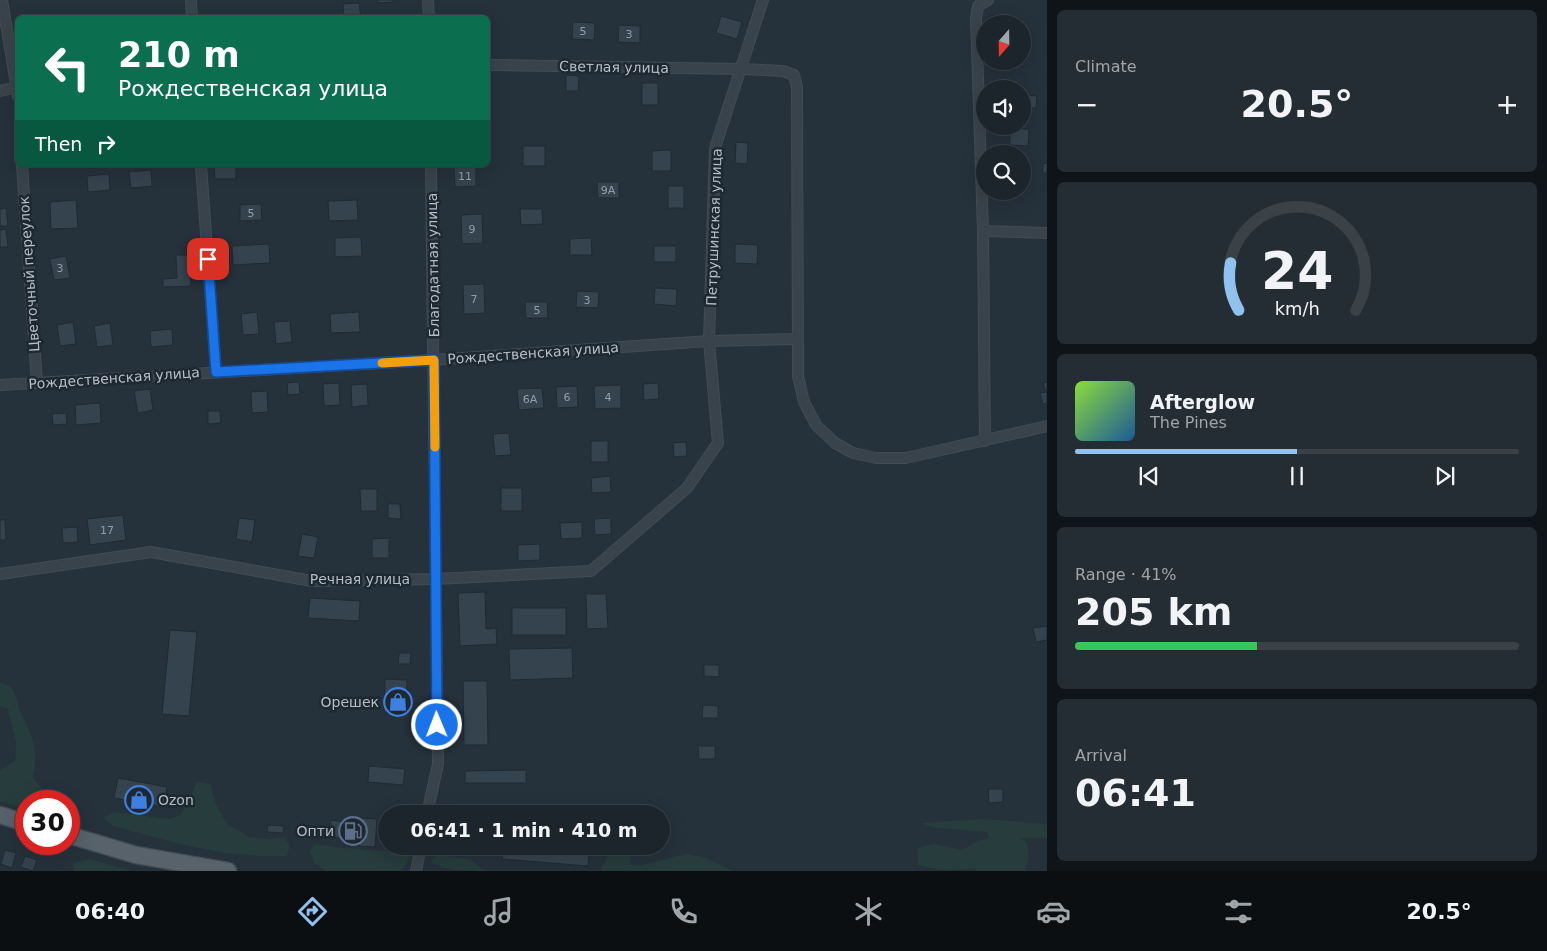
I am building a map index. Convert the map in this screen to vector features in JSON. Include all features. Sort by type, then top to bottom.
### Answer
[{"type":"main road","points":[[0,815],[15,820]]},
{"type":"main road","points":[[80,838],[136,855],[228,871]]},
{"type":"street","points":[[2,0],[15,76]]},
{"type":"street","points":[[191,0],[192,15]]},
{"type":"street","points":[[428,0],[429,15]]},
{"type":"street","name":"Петрушинская улица","points":[[709,341],[715,148],[763,0]]},
{"type":"street","points":[[985,441],[983,231],[976,18],[978,6],[988,0]]},
{"type":"street","name":"Светлая улица","points":[[490,64],[740,69],[783,71],[794,75],[798,87],[797,339]]},
{"type":"street","points":[[0,91],[15,88]]},
{"type":"street","name":"Цветочный переулок","points":[[22,167],[37,383]]},
{"type":"street","points":[[201,167],[216,372]]},
{"type":"street","name":"Благодатная улица","points":[[429,805],[438,764],[431,167]]},
{"type":"street","points":[[983,231],[1047,233]]},
{"type":"street","points":[[797,339],[798,376],[804,402],[816,425],[835,443],[853,453],[876,458],[906,458],[1047,426]]},
{"type":"street","name":"Рождественская улица","points":[[0,385],[434,360],[709,341],[797,339]]},
{"type":"street","name":"Речная улица","points":[[0,574],[151,552],[312,581],[436,579],[591,571],[687,488],[718,443],[709,341]]},
{"type":"street","points":[[416,871],[419,855]]},
{"type":"green space","points":[[0,682],[10,686],[15,694],[34,745],[35,768],[33,778],[44,790],[15,790],[15,805],[0,802],[0,770],[15,761],[16,742],[8,709],[0,706]]},
{"type":"green space","points":[[197,782],[211,784],[216,804],[227,824],[249,837],[269,839],[284,837],[290,845],[287,856],[225,853],[179,844],[113,826],[103,818],[114,812],[169,819],[181,815]]},
{"type":"green space","points":[[983,819],[1047,824],[1047,838],[1019,838],[1026,841],[1028,849],[1025,871],[977,871],[975,868],[946,870],[918,865],[917,848],[934,844],[962,850],[974,843],[989,838],[987,832],[936,828],[920,823]]},
{"type":"green space","points":[[315,844],[378,851],[378,855],[409,855],[401,871],[327,871],[314,863],[310,851]]},
{"type":"green space","points":[[688,854],[704,857],[733,871],[601,871],[601,867],[605,863],[607,855],[631,855],[631,865],[641,865]]},
{"type":"green space","points":[[437,855],[470,859],[488,871],[457,870],[431,862]]},
{"type":"green space","points":[[90,859],[132,871],[74,871],[73,863]]},
{"type":"building","points":[[378,0],[394,0],[394,2],[378,3]]},
{"type":"building","points":[[359,3],[361,15],[344,15],[343,4]]},
{"type":"building","points":[[721,16],[742,22],[737,39],[716,33]]},
{"type":"building","points":[[573,22],[595,23],[594,40],[572,39]]},
{"type":"building","points":[[619,25],[640,26],[640,43],[618,42]]},
{"type":"building","points":[[566,75],[579,76],[578,91],[566,91]]},
{"type":"building","points":[[642,83],[658,83],[658,105],[642,105]]},
{"type":"building","points":[[1031,96],[1037,96],[1036,108],[1031,108]]},
{"type":"building","points":[[1010,135],[1029,135],[1028,145],[1010,145]]},
{"type":"building","points":[[736,142],[748,143],[747,164],[735,163]]},
{"type":"building","points":[[523,146],[545,146],[545,166],[523,166]]},
{"type":"building","points":[[671,150],[671,171],[652,171],[652,151]]},
{"type":"building","points":[[1047,163],[1047,173],[1043,173],[1043,164]]},
{"type":"building","points":[[214,167],[236,167],[236,179],[215,179]]},
{"type":"building","points":[[454,167],[476,167],[476,186],[455,187]]},
{"type":"building","points":[[151,170],[152,186],[131,188],[129,172]]},
{"type":"building","points":[[109,174],[110,190],[88,192],[87,176]]},
{"type":"building","points":[[597,182],[619,182],[619,198],[598,198]]},
{"type":"building","points":[[668,186],[684,186],[684,208],[668,208]]},
{"type":"building","points":[[76,200],[78,228],[51,229],[50,202]]},
{"type":"building","points":[[357,200],[358,220],[329,221],[328,201]]},
{"type":"building","points":[[261,204],[262,220],[240,221],[240,205]]},
{"type":"building","points":[[6,208],[8,226],[0,226],[0,209]]},
{"type":"building","points":[[520,209],[542,209],[543,224],[521,225]]},
{"type":"building","points":[[482,214],[483,243],[462,244],[461,215]]},
{"type":"building","points":[[6,229],[8,247],[0,247],[0,230]]},
{"type":"building","points":[[361,237],[362,256],[335,257],[335,238]]},
{"type":"building","points":[[591,238],[592,255],[570,255],[570,239]]},
{"type":"building","points":[[269,244],[270,263],[233,265],[232,246]]},
{"type":"building","points":[[735,244],[758,245],[757,264],[735,263]]},
{"type":"building","points":[[654,246],[676,246],[676,262],[654,262]]},
{"type":"building","points":[[176,255],[190,255],[191,286],[163,287],[163,279],[177,278]]},
{"type":"building","points":[[66,256],[70,278],[54,280],[50,259]]},
{"type":"building","points":[[484,284],[485,313],[464,314],[463,285]]},
{"type":"building","points":[[655,288],[677,289],[676,306],[654,304]]},
{"type":"building","points":[[577,291],[599,292],[598,308],[576,307]]},
{"type":"building","points":[[525,302],[547,302],[548,318],[526,318]]},
{"type":"building","points":[[257,312],[259,334],[243,335],[241,314]]},
{"type":"building","points":[[359,312],[360,332],[331,333],[330,314]]},
{"type":"building","points":[[290,321],[292,342],[276,344],[274,322]]},
{"type":"building","points":[[73,322],[76,344],[60,346],[57,325]]},
{"type":"building","points":[[110,323],[113,345],[97,347],[94,326]]},
{"type":"building","points":[[172,329],[173,345],[151,347],[150,331]]},
{"type":"building","points":[[299,382],[300,394],[288,395],[287,383]]},
{"type":"building","points":[[1047,382],[1047,403],[1043,404],[1040,393],[1046,392],[1043,383]]},
{"type":"building","points":[[339,383],[340,405],[324,406],[323,384]]},
{"type":"building","points":[[658,383],[659,399],[644,400],[643,384]]},
{"type":"building","points":[[367,384],[368,405],[352,407],[351,385]]},
{"type":"building","points":[[621,385],[621,408],[595,409],[594,386]]},
{"type":"building","points":[[577,386],[578,407],[557,408],[556,387]]},
{"type":"building","points":[[542,388],[544,408],[519,410],[517,389]]},
{"type":"building","points":[[150,389],[153,410],[138,413],[134,391]]},
{"type":"building","points":[[267,391],[268,412],[252,413],[251,392]]},
{"type":"building","points":[[100,403],[101,423],[76,425],[75,405]]},
{"type":"building","points":[[208,411],[220,411],[221,423],[208,424]]},
{"type":"building","points":[[66,413],[67,424],[53,425],[52,414]]},
{"type":"building","points":[[509,433],[511,455],[495,456],[493,434]]},
{"type":"building","points":[[591,441],[608,441],[608,462],[591,462]]},
{"type":"building","points":[[686,442],[687,456],[674,457],[673,443]]},
{"type":"building","points":[[610,476],[611,492],[592,493],[591,478]]},
{"type":"building","points":[[501,488],[522,488],[522,511],[501,511]]},
{"type":"building","points":[[360,489],[377,489],[377,511],[361,511]]},
{"type":"building","points":[[388,504],[400,504],[401,519],[388,518]]},
{"type":"building","points":[[123,515],[126,540],[90,545],[87,519]]},
{"type":"building","points":[[239,518],[255,520],[252,542],[236,539]]},
{"type":"building","points":[[611,518],[611,534],[595,535],[594,519]]},
{"type":"building","points":[[0,520],[5,520],[6,540],[0,540]]},
{"type":"building","points":[[582,522],[582,538],[561,539],[560,523]]},
{"type":"building","points":[[77,527],[78,542],[63,543],[62,528]]},
{"type":"building","points":[[302,534],[318,537],[314,558],[298,556]]},
{"type":"building","points":[[389,538],[389,558],[372,558],[372,539]]},
{"type":"building","points":[[540,544],[540,560],[518,561],[518,545]]},
{"type":"building","points":[[485,592],[486,629],[496,628],[497,644],[460,646],[458,593]]},
{"type":"building","points":[[586,594],[606,594],[608,628],[587,629]]},
{"type":"building","points":[[310,598],[360,601],[359,621],[308,618]]},
{"type":"building","points":[[512,608],[566,608],[566,635],[512,635]]},
{"type":"building","points":[[1047,626],[1047,640],[1036,642],[1033,628]]},
{"type":"building","points":[[170,630],[197,632],[189,716],[162,714]]},
{"type":"building","points":[[572,648],[573,678],[510,680],[509,649]]},
{"type":"building","points":[[399,653],[411,653],[410,664],[398,664]]},
{"type":"building","points":[[704,665],[719,665],[719,677],[704,676]]},
{"type":"building","points":[[385,679],[407,680],[406,713],[384,712]]},
{"type":"building","points":[[463,681],[487,681],[488,745],[464,745]]},
{"type":"building","points":[[703,705],[718,706],[718,718],[702,718]]},
{"type":"building","points":[[698,746],[715,746],[715,759],[699,759]]},
{"type":"building","points":[[369,766],[405,769],[403,785],[368,782]]},
{"type":"building","points":[[526,770],[526,783],[465,783],[465,771]]},
{"type":"building","points":[[118,778],[167,787],[164,807],[114,798]]},
{"type":"building","points":[[988,789],[1003,789],[1003,802],[989,803]]},
{"type":"building","name":"Опти","points":[[361,818],[377,819],[375,847],[359,846],[359,840],[330,837],[331,820],[360,824]]},
{"type":"building","points":[[268,825],[284,826],[283,833],[267,832]]},
{"type":"building","points":[[5,850],[15,853],[12,868],[1,864]]},
{"type":"building","points":[[502,855],[589,855],[588,866],[502,859]]},
{"type":"building","points":[[25,856],[37,860],[33,871],[21,867]]},
{"type":"slow traffic","points":[[382,363],[434,360],[435,447]]},
{"type":"place","name":"Орешек","points":[[398,702]]},
{"type":"place","name":"Ozon","points":[[139,800]]},
{"type":"place","name":"Опти","points":[[353,831]]},
{"type":"route","points":[[208,259],[216,372],[434,360],[437,725]]}]
